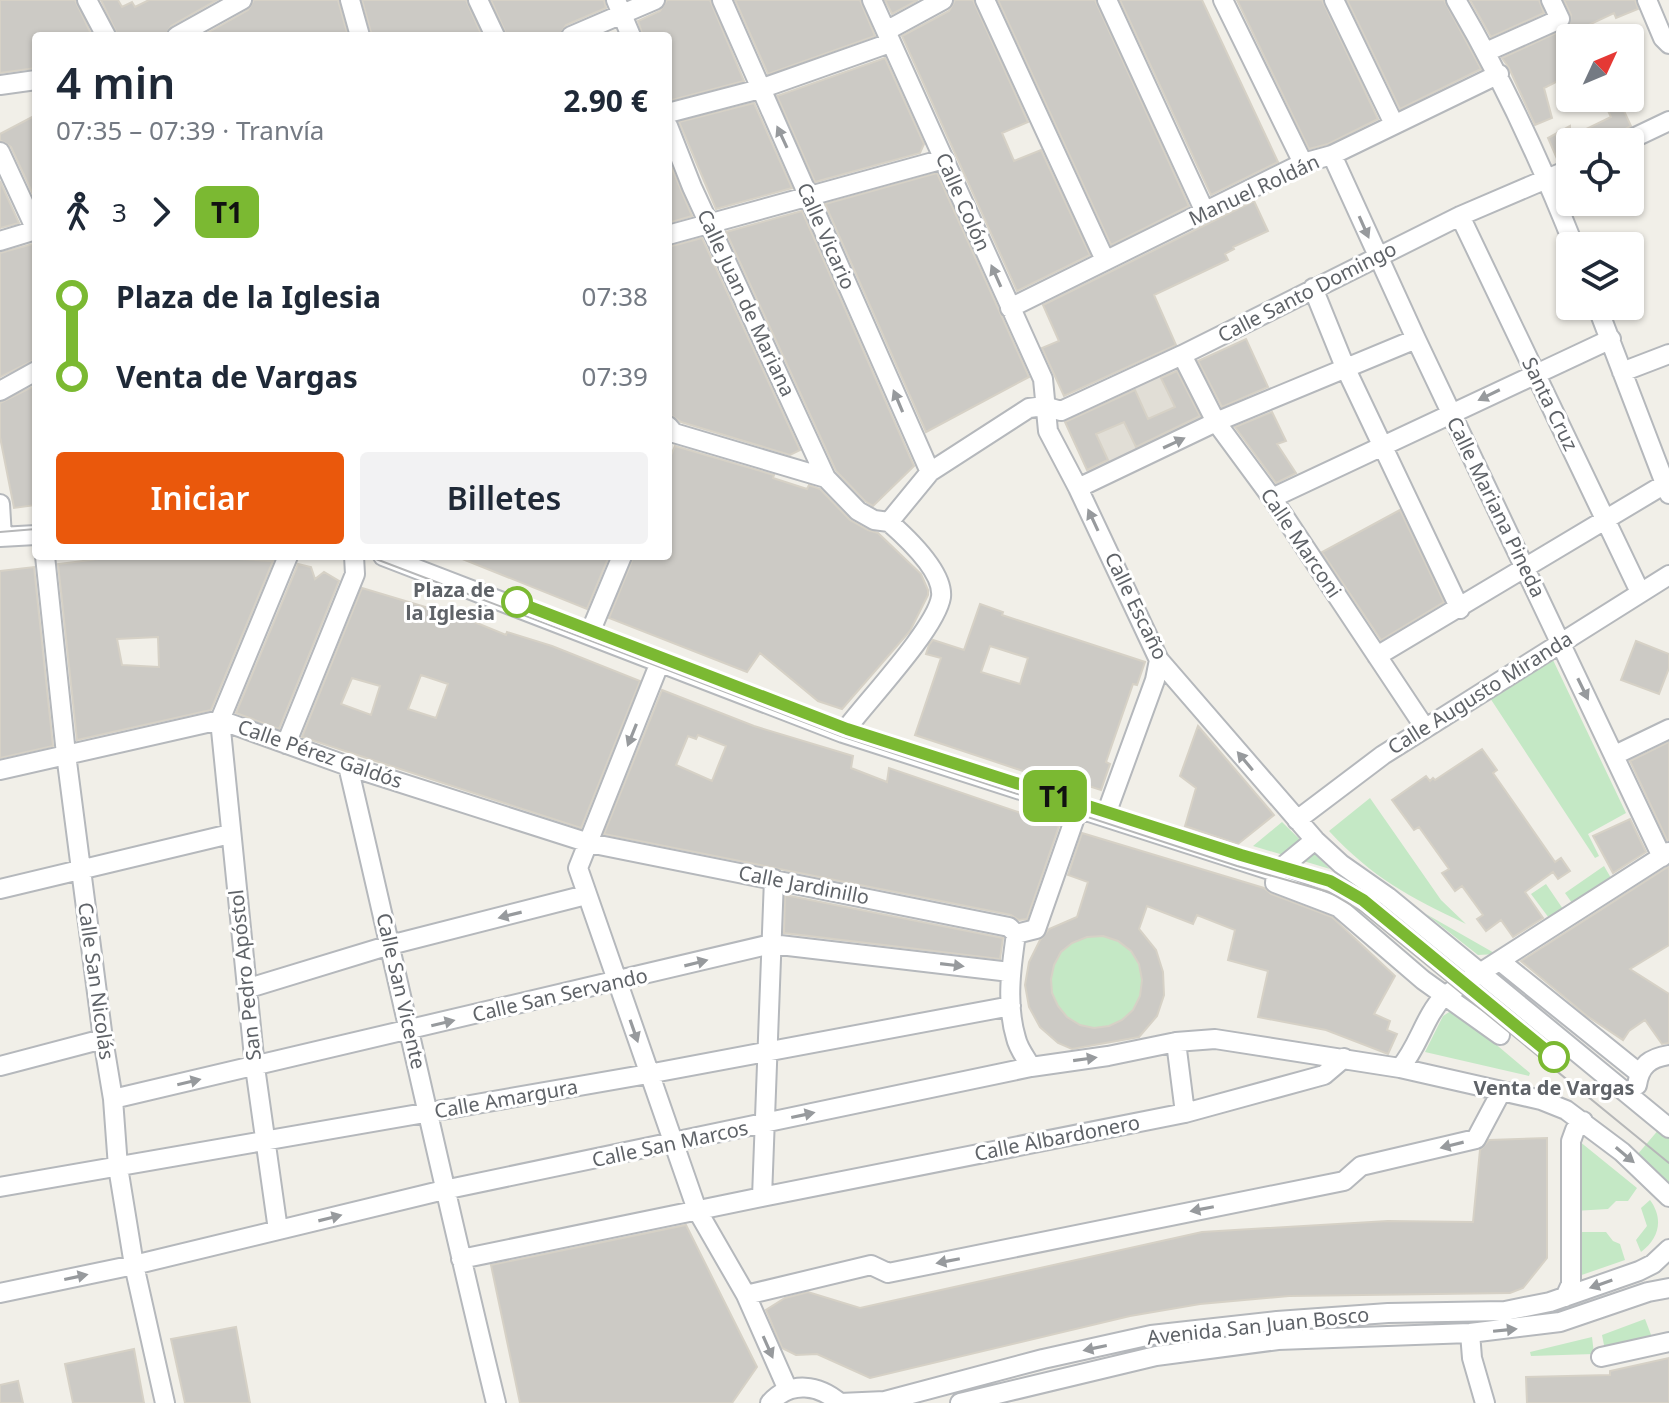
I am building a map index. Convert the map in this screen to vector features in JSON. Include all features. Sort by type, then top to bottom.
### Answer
[{"type":"street","points":[[87,0],[104,32]]},
{"type":"street","points":[[191,32],[242,0]]},
{"type":"street","points":[[350,0],[359,32]]},
{"type":"street","points":[[478,0],[493,32]]},
{"type":"street","points":[[578,32],[619,7],[655,0]]},
{"type":"street","name":"Calle Vicario","points":[[722,0],[930,472]]},
{"type":"street","name":"Calle Colón","points":[[872,0],[1043,379],[1044,403]]},
{"type":"street","points":[[672,112],[760,89],[888,37],[943,0]]},
{"type":"street","points":[[985,0],[1105,260]]},
{"type":"street","points":[[1107,0],[1205,212]]},
{"type":"street","points":[[1223,0],[1303,163]]},
{"type":"street","points":[[1334,0],[1394,124]]},
{"type":"street","points":[[1456,0],[1499,74],[1568,232]]},
{"type":"street","points":[[1486,52],[1560,19],[1551,0]]},
{"type":"street","points":[[1647,0],[1663,38],[1669,44]]},
{"type":"street","points":[[619,7],[629,32]]},
{"type":"street","name":"Manuel Roldán","points":[[1010,308],[1303,163],[1332,155],[1499,74]]},
{"type":"street","points":[[0,85],[32,81]]},
{"type":"street","points":[[1644,133],[1669,121]]},
{"type":"street","name":"Calle Juan de Mariana","points":[[672,136],[709,224],[826,478]]},
{"type":"street","points":[[0,152],[32,221]]},
{"type":"street","name":"Calle Mariana Pineda","points":[[1332,155],[1451,414],[1666,854]]},
{"type":"street","points":[[672,234],[944,159]]},
{"type":"street","name":"Calle Santo Domingo","points":[[889,522],[930,472],[1029,408],[1044,403],[1061,411],[1182,355],[1460,216],[1556,176]]},
{"type":"street","name":"Santa Cruz","points":[[1460,216],[1640,592]]},
{"type":"street","points":[[0,241],[32,231]]},
{"type":"street","points":[[1313,288],[1345,367],[1460,609]]},
{"type":"street","points":[[1377,656],[1606,521],[1667,489],[1603,320]]},
{"type":"street","points":[[1078,488],[1216,422],[1416,339]]},
{"type":"street","points":[[1272,498],[1611,339]]},
{"type":"street","points":[[1622,372],[1669,354]]},
{"type":"street","name":"Calle Marconi","points":[[1182,355],[1216,422],[1272,498],[1425,728]]},
{"type":"street","points":[[0,391],[32,373]]},
{"type":"street","name":"Calle Escaño","points":[[1044,403],[1048,431],[1159,660],[1297,820],[1341,864],[1388,897],[1669,1128]]},
{"type":"street","points":[[672,437],[826,478],[858,511],[874,520],[889,522],[911,540],[935,574],[941,598],[923,634],[843,733]]},
{"type":"street","points":[[0,504],[1,537],[32,535]]},
{"type":"street","name":"Calle San Nicolás","points":[[45,560],[66,754],[113,1099],[118,1167],[134,1265],[165,1403]]},
{"type":"street","points":[[220,720],[286,560]]},
{"type":"street","points":[[286,744],[355,574],[354,560]]},
{"type":"street","points":[[589,635],[620,560]]},
{"type":"street","points":[[408,561],[843,733],[1269,870],[1275,883],[1338,907],[1444,996],[1500,1035]]},
{"type":"street","name":"Calle Augusto Miranda","points":[[1297,820],[1383,755],[1669,575]]},
{"type":"street","points":[[1105,817],[1155,680],[1159,660]]},
{"type":"street","points":[[660,662],[578,868],[697,1210],[746,1295],[788,1390]]},
{"type":"street","name":"Calle Pérez Galdós","points":[[0,770],[220,720],[348,766],[589,843]]},
{"type":"street","name":"San Pedro Apóstol","points":[[220,720],[255,1067],[278,1230]]},
{"type":"street","points":[[1615,755],[1669,729]]},
{"type":"street","name":"Calle San Vicente","points":[[348,766],[411,1031],[444,1190],[496,1403]]},
{"type":"street","points":[[1031,1067],[1016,1039],[1011,1006],[1010,972],[1016,934],[1036,929],[1078,809]]},
{"type":"street","points":[[0,889],[230,834]]},
{"type":"street","points":[[1269,870],[1315,840]]},
{"type":"street","name":"Calle Jardinillo","points":[[589,843],[1009,927],[1016,934]]},
{"type":"street","points":[[1400,1068],[1412,1055],[1433,1008],[1444,996],[1666,854]]},
{"type":"street","points":[[762,1197],[774,879]]},
{"type":"street","points":[[249,988],[390,945],[586,895]]},
{"type":"street","name":"Calle San Servando","points":[[113,1099],[771,944],[1010,972]]},
{"type":"street","points":[[1500,961],[1639,1073]]},
{"type":"street","points":[[1480,1020],[1519,976]]},
{"type":"street","name":"Calle Amargura","points":[[0,1187],[648,1074],[1011,1006]]},
{"type":"street","points":[[0,1066],[103,1039]]},
{"type":"street","name":"Calle San Marcos","points":[[0,1293],[134,1265],[444,1190],[1031,1067],[1176,1042],[1215,1039],[1400,1068],[1541,1100],[1583,1121],[1655,1181],[1669,1197]]},
{"type":"street","points":[[1176,1042],[1185,1113]]},
{"type":"street","points":[[1639,1103],[1636,1083],[1639,1073],[1648,1061],[1669,1055]]},
{"type":"street","name":"Calle Albardonero","points":[[461,1259],[1185,1113],[1324,1075],[1344,1058]]},
{"type":"street","points":[[746,1295],[871,1265],[888,1273],[1344,1181],[1361,1166],[1476,1139],[1501,1092]]},
{"type":"street","points":[[1565,1297],[1571,1284],[1571,1141],[1583,1121]]},
{"type":"street","name":"Avenida San Juan Bosco","points":[[840,1403],[885,1401],[1043,1359],[1151,1335],[1356,1315],[1505,1311],[1565,1297],[1639,1271],[1653,1264],[1669,1249]]},
{"type":"street","name":"Avenida San Juan Bosco","points":[[960,1403],[1156,1356],[1278,1340],[1470,1333],[1560,1322],[1648,1292],[1669,1288]]},
{"type":"street","points":[[1470,1333],[1472,1358],[1485,1403]]},
{"type":"street","points":[[1601,1357],[1669,1342]]},
{"type":"street","points":[[770,1403],[788,1390],[802,1387],[816,1388],[840,1403]]},
{"type":"shaded area","points":[[1182,364],[1208,422],[1090,477],[1063,419]]},
{"type":"green space","points":[[1553,660],[1626,813],[1588,834],[1599,856],[1595,858],[1490,698]]},
{"type":"green space","points":[[1370,798],[1441,900],[1466,924],[1393,885],[1361,862],[1329,831]]},
{"type":"green space","points":[[1282,822],[1330,869],[1253,846]]},
{"type":"green space","points":[[1604,866],[1611,878],[1572,903],[1565,893]]},
{"type":"green space","points":[[1546,884],[1563,909],[1549,918],[1531,894]]},
{"type":"green space","points":[[1426,914],[1496,954],[1478,955]]},
{"type":"green space","points":[[1096,936],[1113,940],[1128,950],[1138,965],[1142,982],[1138,999],[1128,1014],[1113,1024],[1096,1028],[1079,1024],[1064,1014],[1054,999],[1050,982],[1054,965],[1064,950],[1079,940]]},
{"type":"green space","points":[[1454,1009],[1530,1073],[1529,1076],[1425,1052],[1443,1016]]},
{"type":"green space","points":[[1660,1128],[1669,1135],[1669,1182],[1637,1155]]},
{"type":"green space","points":[[1579,1141],[1637,1188],[1628,1201],[1616,1201],[1608,1209],[1574,1211]]},
{"type":"green space","points":[[1650,1200],[1657,1214],[1658,1228],[1652,1241],[1641,1252],[1636,1240],[1647,1226],[1641,1208]]},
{"type":"green space","points":[[1576,1232],[1606,1232],[1620,1244],[1625,1260],[1573,1278]]},
{"type":"green space","points":[[1645,1319],[1653,1340],[1605,1350],[1602,1335]]},
{"type":"green space","points":[[1592,1337],[1594,1354],[1531,1356],[1530,1352]]},
{"type":"building","points":[[0,0],[75,0],[90,32],[32,32],[32,69],[0,73]]},
{"type":"building","points":[[101,0],[118,0],[122,7],[132,2],[135,7],[149,0],[217,0],[171,26],[167,32],[116,32]]},
{"type":"building","points":[[254,0],[338,0],[347,32],[209,32],[248,10]]},
{"type":"building","points":[[362,0],[466,0],[480,32],[371,32]]},
{"type":"building","points":[[491,0],[604,0],[606,8],[566,25],[562,32],[505,32]]},
{"type":"building","points":[[667,0],[710,0],[744,81],[672,100],[672,32],[642,32],[638,21],[660,11]]},
{"type":"building","points":[[735,0],[860,0],[875,36],[768,74]]},
{"type":"building","points":[[885,0],[918,0],[892,14]]},
{"type":"building","points":[[955,0],[973,0],[1028,122],[1002,133],[1014,161],[1041,150],[1090,255],[1017,291],[902,36],[949,11]]},
{"type":"building","points":[[998,0],[1095,0],[1189,206],[1111,245]]},
{"type":"building","points":[[1120,0],[1202,0],[1278,162],[1211,195]]},
{"type":"building","points":[[1237,0],[1322,0],[1378,119],[1328,144],[1309,149]]},
{"type":"building","points":[[1347,0],[1444,0],[1481,69],[1400,109]]},
{"type":"building","points":[[1470,0],[1539,0],[1544,13],[1491,37]]},
{"type":"building","points":[[1564,0],[1635,0],[1638,9],[1616,18],[1614,13],[1591,24],[1570,24],[1571,15]]},
{"type":"building","points":[[1556,33],[1556,82],[1544,88],[1552,118],[1535,125],[1502,58]]},
{"type":"building","points":[[885,58],[924,144],[920,153],[815,182],[777,96]]},
{"type":"building","points":[[754,103],[792,188],[716,209],[679,122]]},
{"type":"building","points":[[1609,112],[1624,112],[1631,126],[1588,128],[1611,117]]},
{"type":"building","points":[[32,117],[32,192],[11,147],[0,140],[0,134]]},
{"type":"building","points":[[1556,134],[1556,156],[1548,138]]},
{"type":"building","points":[[672,168],[692,216],[672,222]]},
{"type":"building","points":[[937,173],[1029,377],[926,432],[825,204]]},
{"type":"building","points":[[0,181],[19,223],[0,228]]},
{"type":"building","points":[[1254,201],[1268,231],[1233,247],[1225,254],[1228,260],[1154,295],[1176,345],[1064,396],[1042,348],[1059,341],[1043,305]]},
{"type":"building","points":[[802,211],[914,466],[873,506],[836,471],[726,232]]},
{"type":"building","points":[[702,238],[800,450],[790,455],[681,422],[672,416],[672,246]]},
{"type":"building","points":[[32,244],[32,361],[0,377],[0,253]]},
{"type":"building","points":[[1246,339],[1268,387],[1222,407],[1198,361]]},
{"type":"building","points":[[1177,371],[1200,416],[1136,447],[1124,422],[1096,434],[1108,460],[1087,470],[1065,422],[1135,390],[1148,419],[1175,407],[1161,378]]},
{"type":"building","points":[[32,387],[32,506],[14,508],[0,437],[0,403]]},
{"type":"building","points":[[1272,412],[1286,441],[1277,444],[1296,473],[1276,483],[1235,427]]},
{"type":"building","points":[[675,446],[774,475],[773,478],[807,489],[809,485],[820,489],[850,520],[878,533],[921,574],[928,595],[910,631],[842,709],[818,701],[760,653],[747,672],[609,618],[632,560],[672,560],[672,453]]},
{"type":"building","points":[[1400,510],[1444,602],[1381,640],[1322,552]]},
{"type":"building","points":[[90,560],[273,561],[211,710],[77,740],[58,564]],"holes":[[[158,637],[159,667],[122,665],[117,639]]]},
{"type":"building","points":[[465,560],[607,560],[587,609]]},
{"type":"building","points":[[298,564],[311,567],[315,579],[324,572],[339,581],[279,729],[236,713]]},
{"type":"building","points":[[34,567],[53,746],[0,758],[0,571]]},
{"type":"building","points":[[362,588],[472,621],[506,635],[507,632],[552,646],[640,681],[581,828],[302,737]],"holes":[[[421,675],[448,684],[436,718],[408,709]],[[352,678],[380,686],[371,715],[341,704]]]},
{"type":"building","points":[[980,604],[1003,612],[1002,615],[1145,662],[1137,685],[1133,684],[1106,762],[1110,764],[1101,790],[1058,776],[1056,782],[915,735],[941,658],[926,654],[929,645],[933,640],[964,650]],"holes":[[[990,646],[1028,658],[1020,684],[981,672]]]},
{"type":"building","points":[[1636,641],[1669,654],[1669,668],[1659,694],[1621,680]]},
{"type":"building","points":[[662,690],[754,726],[853,756],[851,768],[887,782],[889,768],[1059,826],[1027,919],[1019,920],[1011,915],[604,834]],"holes":[[[698,735],[726,746],[712,781],[676,765],[688,736],[696,739]]]},
{"type":"building","points":[[1198,726],[1274,815],[1238,844],[1185,826],[1196,788],[1180,776]]},
{"type":"building","points":[[1669,742],[1669,840],[1667,840],[1630,761]]},
{"type":"building","points":[[1482,749],[1497,770],[1493,773],[1555,862],[1561,858],[1570,871],[1558,879],[1553,872],[1525,892],[1543,918],[1513,937],[1501,920],[1486,931],[1477,919],[1483,915],[1462,886],[1455,891],[1442,873],[1449,869],[1419,827],[1414,830],[1392,800],[1426,776],[1430,781],[1435,780]]},
{"type":"building","points":[[1630,819],[1646,852],[1613,873],[1593,836]]},
{"type":"building","points":[[1082,833],[1264,888],[1271,894],[1332,917],[1395,976],[1374,1014],[1390,1021],[1387,1030],[1397,1034],[1388,1054],[1326,1030],[1258,1017],[1268,971],[1228,960],[1235,930],[1197,915],[1193,924],[1147,906],[1139,929],[1156,950],[1163,972],[1164,995],[1157,1016],[1139,1037],[1072,1049],[1058,1043],[1040,1027],[1029,1007],[1025,985],[1029,962],[1040,940],[1049,929],[1077,917],[1088,882],[1068,875]],"holes":[[[1103,936],[1118,941],[1131,951],[1139,964],[1142,980],[1140,996],[1133,1010],[1122,1020],[1094,1028],[1080,1025],[1067,1017],[1052,993],[1054,965],[1061,952],[1087,937]]]},
{"type":"building","points":[[1669,866],[1669,945],[1630,969],[1669,994],[1669,1043],[1662,1044],[1645,1020],[1629,1031],[1623,1040],[1587,1016],[1521,961]]},
{"type":"building","points":[[785,895],[1003,938],[1000,959],[784,933]]},
{"type":"building","points":[[1547,1138],[1547,1258],[1523,1288],[1510,1293],[1289,1296],[1200,1304],[1130,1316],[870,1378],[817,1354],[796,1355],[782,1348],[766,1310],[785,1298],[808,1292],[860,1308],[1202,1232],[1388,1221],[1473,1222],[1480,1150],[1489,1140]]},
{"type":"building","points":[[686,1225],[757,1367],[732,1403],[520,1403],[491,1265]]},
{"type":"building","points":[[236,1327],[250,1403],[185,1403],[171,1339]]},
{"type":"building","points":[[134,1349],[144,1403],[73,1403],[65,1364]]},
{"type":"building","points":[[1669,1358],[1669,1403],[1527,1403],[1526,1377],[1610,1375],[1610,1371]]},
{"type":"building","points":[[18,1381],[23,1403],[0,1403],[0,1385]]},
{"type":"tram line","points":[[0,532],[32,529]]},
{"type":"tram line","points":[[379,560],[841,736],[1237,866],[1329,892],[1361,911],[1669,1163]]},
{"type":"tram line","name":"T1","points":[[517,602],[847,729],[1330,881],[1363,900],[1554,1057]]},
{"type":"place","name":"Plaza de la Iglesia","points":[[517,602]]},
{"type":"place","name":"Venta de Vargas","points":[[1554,1057]]}]
